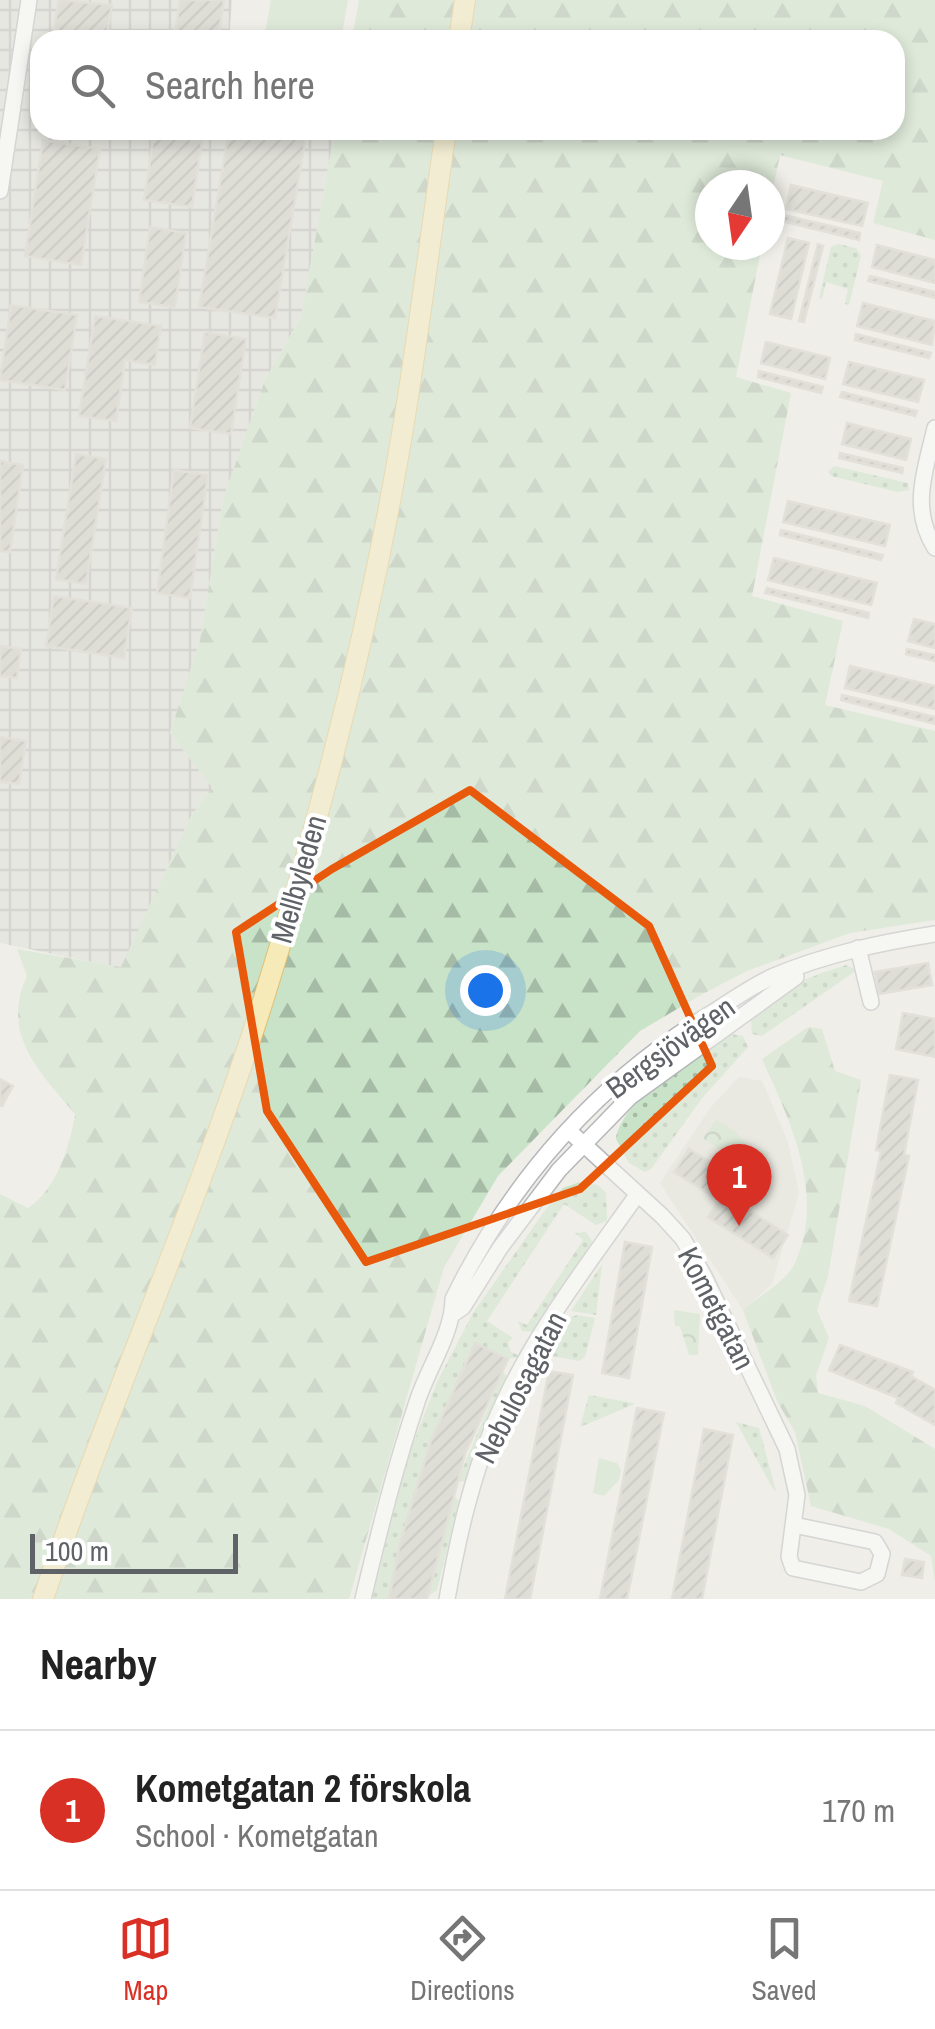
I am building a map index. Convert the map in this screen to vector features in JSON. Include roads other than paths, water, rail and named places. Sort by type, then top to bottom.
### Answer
[{"type":"main road","points":[[461,30],[466,0]]},
{"type":"main road","name":"Mellbyleden","points":[[42,1599],[223,1120],[304,863],[357,657],[388,508],[444,140]]},
{"type":"street","points":[[0,191],[29,0]]},
{"type":"street","points":[[935,428],[918,500],[926,534],[935,548]]},
{"type":"street","name":"Bergsjövägen","points":[[364,1599],[392,1475],[423,1382],[453,1314],[453,1299],[473,1257],[506,1205],[568,1130],[621,1077],[690,1026],[773,976],[935,934]]},
{"type":"street","name":"Bergsjövägen","points":[[453,1314],[464,1307],[538,1196],[654,1076],[755,1008],[786,981],[859,952],[935,942]]},
{"type":"street","points":[[859,952],[871,1002]]},
{"type":"street","name":"Kometgatan","points":[[568,1130],[683,1240],[774,1420],[793,1474],[794,1525],[789,1556],[793,1568],[861,1582],[877,1574],[882,1554],[875,1542],[794,1525]]},
{"type":"street","name":"Nebulosagatan","points":[[447,1599],[473,1482],[497,1417],[540,1336],[637,1195]]},
{"type":"place","name":"Kometgatan 2 förskola","points":[[739,1226]]}]
